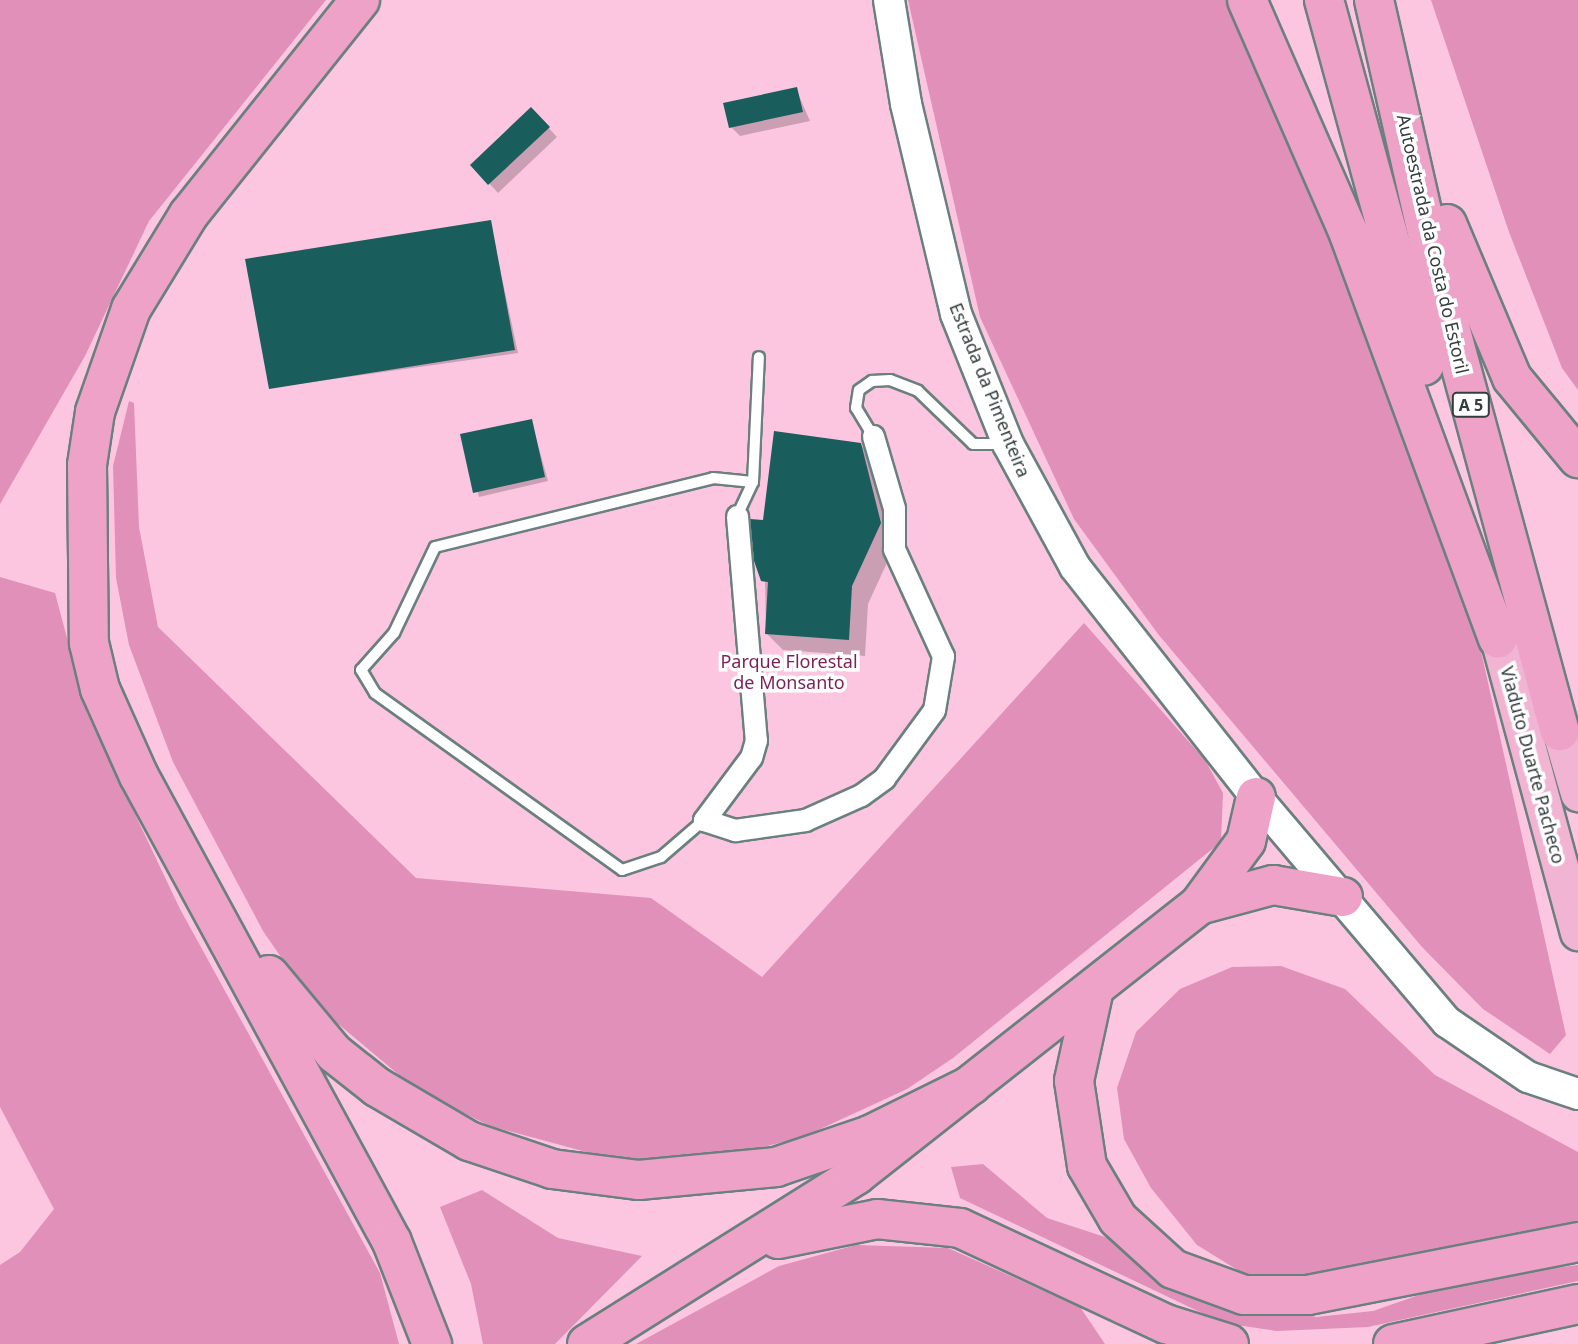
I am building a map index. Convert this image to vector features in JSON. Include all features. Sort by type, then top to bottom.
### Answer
[{"type":"highway","points":[[360,0],[189,214],[131,309],[95,412],[87,465],[89,643],[116,728],[392,1242],[432,1344]]},
{"type":"highway","points":[[1248,0],[1349,234],[1498,638]]},
{"type":"highway","name":"Autoestrada da Costa do Estoril","points":[[1324,0],[1498,638]]},
{"type":"highway","name":"Autoestrada da Costa do Estoril","points":[[1374,0],[1395,76],[1441,294],[1560,730]]},
{"type":"highway","points":[[1395,76],[1467,281],[1512,378],[1578,458]]},
{"type":"highway","points":[[89,597],[136,735],[231,917],[299,1016],[334,1053],[422,1116],[469,1141],[552,1169],[672,1179],[776,1167],[821,1154],[971,1085]]},
{"type":"highway","name":"Viaduto Duarte Pacheco","points":[[1498,638],[1574,918]]},
{"type":"highway","name":"Viaduto Duarte Pacheco","points":[[1560,730],[1578,793]]},
{"type":"highway","points":[[587,1344],[856,1175],[1199,905],[1246,841],[1256,797]]},
{"type":"highway","points":[[1199,905],[1273,885],[1343,897]]},
{"type":"highway","points":[[1094,989],[1074,1081],[1087,1167],[1118,1219],[1172,1269],[1244,1295],[1308,1295],[1578,1242]]},
{"type":"highway","points":[[736,1252],[844,1222],[926,1221],[1006,1244],[1166,1324],[1229,1344]]},
{"type":"highway","points":[[1393,1344],[1578,1304]]},
{"type":"main road","name":"Estrada da Pimenteira","points":[[889,0],[937,241],[956,314],[1007,444],[1076,567],[1256,797],[1447,1021],[1528,1077],[1578,1094]]},
{"type":"street","points":[[737,516],[755,740],[751,757],[704,820],[736,830],[776,827],[861,795],[892,768],[934,710],[943,656],[894,549],[894,508],[873,436]]},
{"type":"lane","points":[[737,516],[753,482],[759,357]]},
{"type":"lane","points":[[873,436],[856,408],[859,390],[872,381],[890,380],[918,391],[973,444],[1007,444]]},
{"type":"lane","points":[[704,820],[661,857],[622,870],[375,693],[360,670],[394,633],[435,547],[713,478],[753,482]]},
{"type":"green space","name":"Parque Florestal de Monsanto","points":[[0,0],[1578,0],[1578,1344],[0,1344]]},
{"type":"shaded area","points":[[0,0],[326,0],[149,221],[85,356],[0,504]]},
{"type":"shaded area","points":[[908,0],[1240,0],[1421,461],[1481,651],[1566,1035],[1550,1054],[1483,1009],[1422,947],[1158,634],[1074,519],[980,317]]},
{"type":"shaded area","points":[[1431,0],[1578,0],[1578,390],[1562,368],[1509,232]]},
{"type":"shaded area","points":[[129,401],[134,403],[139,527],[158,627],[416,878],[651,898],[762,977],[1084,623],[1205,760],[1223,793],[1221,842],[953,1058],[907,1089],[803,1137],[743,1152],[654,1160],[601,1156],[490,1126],[417,1090],[312,1002],[263,931],[173,762],[129,645],[116,578],[113,466]]},
{"type":"shaded area","points":[[0,577],[55,593],[87,713],[180,909],[380,1273],[399,1344],[0,1344],[0,1265],[20,1252],[54,1209],[0,1107]]},
{"type":"shaded area","points":[[1281,966],[1345,989],[1435,1075],[1578,1152],[1578,1234],[1316,1281],[1244,1274],[1197,1245],[1151,1188],[1124,1139],[1117,1088],[1136,1032],[1180,989],[1232,967]]},
{"type":"shaded area","points":[[983,1164],[1047,1218],[1108,1238],[1179,1285],[1316,1317],[1373,1311],[1462,1280],[1578,1265],[1578,1281],[1368,1327],[1277,1331],[1223,1323],[960,1198],[951,1167]]},
{"type":"shaded area","points":[[482,1190],[558,1238],[642,1256],[555,1344],[483,1344],[471,1284],[440,1207]]},
{"type":"shaded area","points":[[856,1245],[948,1248],[1080,1307],[1105,1344],[636,1344],[779,1266]]},
{"type":"building","points":[[797,87],[803,112],[729,128],[723,103]]},
{"type":"building","points":[[531,107],[550,127],[488,185],[470,165]]},
{"type":"building","points":[[491,220],[515,350],[269,389],[245,259]]},
{"type":"building","points":[[532,419],[545,477],[473,493],[460,434]]},
{"type":"building","points":[[774,431],[861,443],[881,523],[852,586],[849,640],[765,634],[768,582],[761,581],[754,561],[750,519],[763,520]]}]
